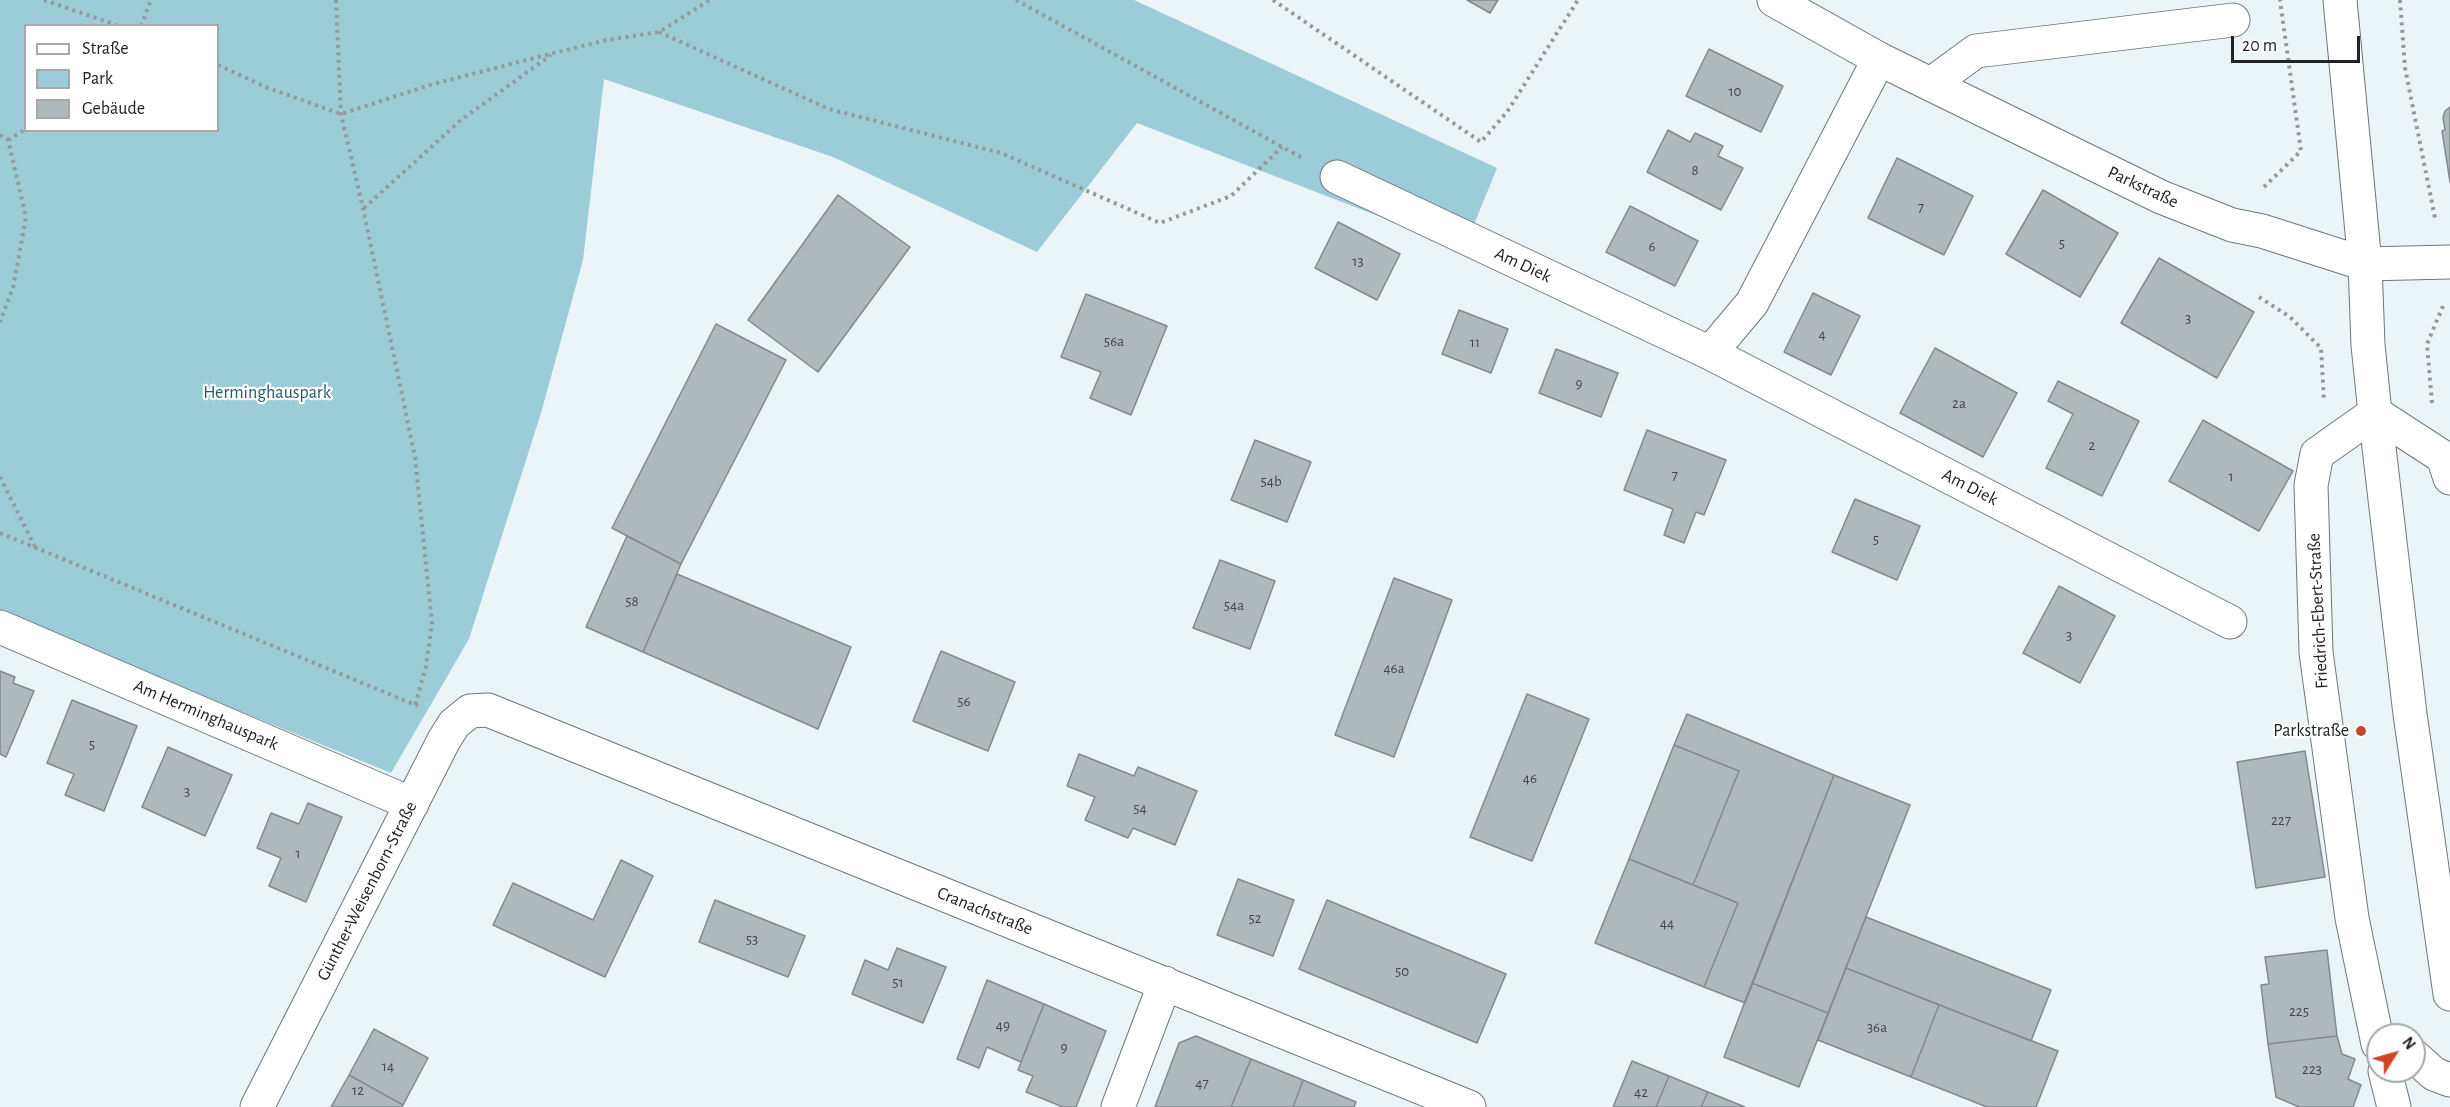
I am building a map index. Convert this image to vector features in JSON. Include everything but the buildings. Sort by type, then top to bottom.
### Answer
[{"type":"street","name":"Parkstraße","points":[[1774,0],[1879,60],[2161,197],[2232,225],[2262,231],[2365,264],[2450,262]]},
{"type":"street","points":[[2340,0],[2365,264],[2368,345],[2375,413],[2410,714],[2450,994]]},
{"type":"street","points":[[1931,84],[1976,51],[2233,20]]},
{"type":"street","points":[[1710,353],[1752,303],[1879,60]]},
{"type":"street","name":"Am Diek","points":[[1337,177],[1710,353],[2230,622]]},
{"type":"street","points":[[2375,413],[2443,457],[2450,478]]},
{"type":"street","name":"Friedrich-Ebert-Straße","points":[[2375,413],[2317,454],[2312,485],[2316,652],[2352,918],[2378,1023]]},
{"type":"street","name":"Am Herminghauspark","points":[[0,627],[412,804]]},
{"type":"street","name":"Günther-Weisenborn-Straße","points":[[256,1107],[454,724],[470,711],[488,710],[501,716]]},
{"type":"street","name":"Cranachstraße","points":[[501,716],[1469,1107]]},
{"type":"street","points":[[1118,1107],[1165,983]]},
{"type":"street","points":[[2426,1067],[2434,1074],[2450,1080]]},
{"type":"street","points":[[2388,1083],[2394,1107]]},
{"type":"path","points":[[44,0],[113,24]]},
{"type":"path","points":[[142,24],[151,0]]},
{"type":"path","points":[[0,533],[416,706],[426,666],[432,623],[415,457],[341,114],[336,0]]},
{"type":"path","points":[[219,65],[268,88],[341,114],[433,84],[607,40],[659,32],[710,0]]},
{"type":"path","points":[[1016,0],[1337,177]]},
{"type":"path","points":[[1273,0],[1481,142],[1508,112],[1578,0]]},
{"type":"path","points":[[2264,187],[2301,151],[2280,0]]},
{"type":"path","points":[[2400,0],[2405,68],[2435,218]]},
{"type":"path","points":[[659,32],[829,109],[1001,153],[1160,223],[1231,196],[1282,147]]},
{"type":"path","points":[[363,208],[461,120],[554,53]]},
{"type":"path","points":[[8,140],[24,130]]},
{"type":"path","points":[[0,135],[8,140],[26,217],[13,288],[0,322]]},
{"type":"path","points":[[2259,297],[2290,316],[2321,348]]},
{"type":"path","points":[[2427,344],[2443,306]]},
{"type":"path","points":[[0,477],[36,549]]},
{"type":"green space","name":"Herminghauspark","points":[[0,0],[1134,0],[1497,168],[1464,249],[1137,123],[1037,252],[833,157],[604,79],[583,260],[541,413],[469,639],[391,773],[0,613]]},
{"type":"place","name":"Parkstraße","points":[[2361,731]]}]
